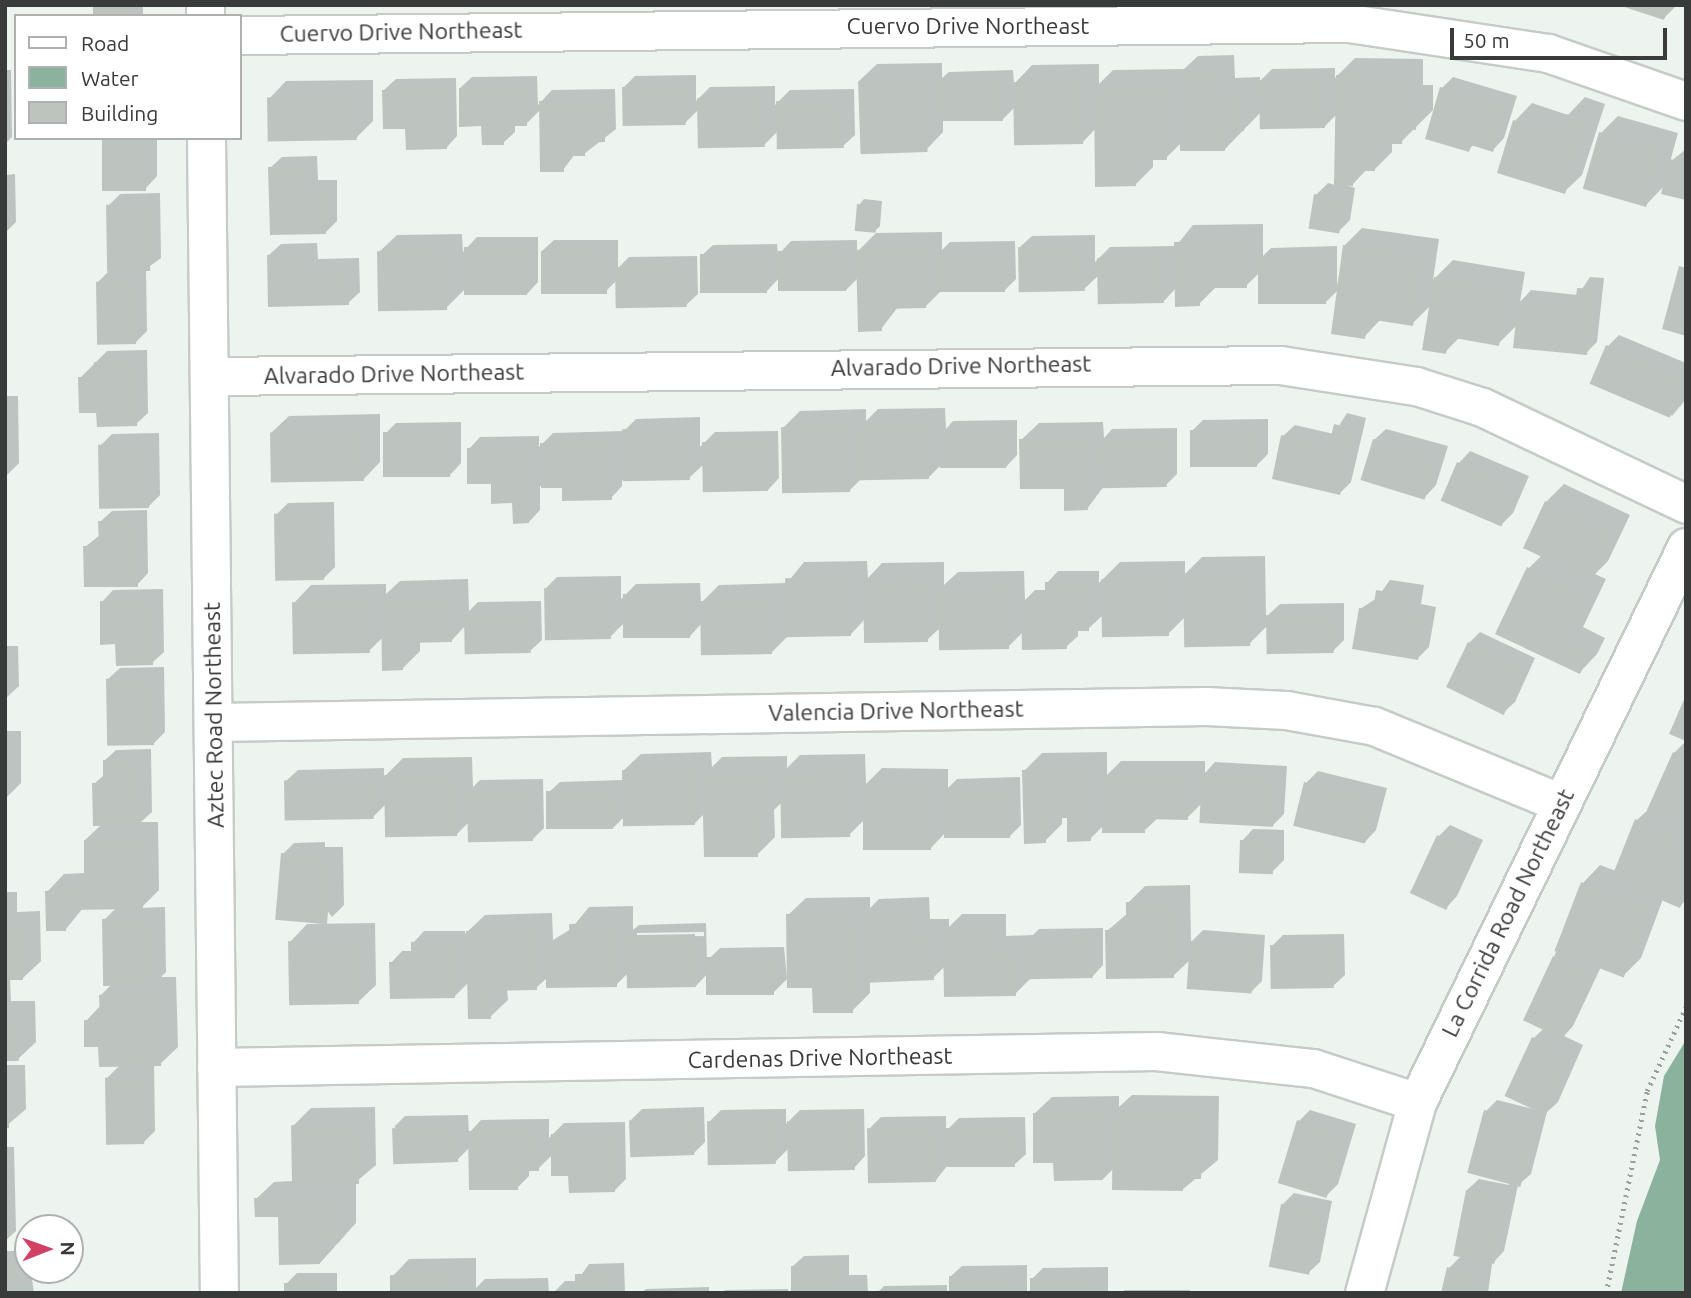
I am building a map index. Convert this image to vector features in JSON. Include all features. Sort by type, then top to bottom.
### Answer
[{"type":"street","name":"Cuervo Drive Northeast","points":[[242,35],[1349,23],[1548,53],[1686,101]]},
{"type":"street","name":"Aztec Road Northeast","points":[[206,140],[215,722],[219,1293]]},
{"type":"street","name":"Alvarado Drive Northeast","points":[[210,376],[1280,365],[1416,386],[1482,407],[1686,504]]},
{"type":"street","name":"La Corrida Road Northeast","points":[[1364,1293],[1417,1102],[1686,547]]},
{"type":"street","name":"Valencia Drive Northeast","points":[[215,722],[1206,706],[1286,710],[1374,726],[1561,803]]},
{"type":"street","name":"Cardenas Drive Northeast","points":[[216,1067],[1156,1051],[1313,1068],[1417,1102]]},
{"type":"path","points":[[1606,1293],[1647,1091],[1686,1007]]},
{"type":"water","points":[[1686,1040],[1684,1293],[1621,1293],[1637,1221],[1660,1160],[1655,1126],[1664,1076]]},
{"type":"building","points":[[93,5],[132,5],[132,14],[93,14]]},
{"type":"building","points":[[1618,5],[1669,5],[1664,20]]},
{"type":"building","points":[[1218,72],[1218,95],[1243,94],[1244,131],[1225,132],[1225,151],[1180,151],[1179,73]]},
{"type":"building","points":[[1336,75],[1406,76],[1406,102],[1417,102],[1416,130],[1403,129],[1402,144],[1376,144],[1375,171],[1354,171],[1353,186],[1334,185]]},
{"type":"building","points":[[925,79],[928,152],[861,154],[858,81]]},
{"type":"building","points":[[1324,79],[1325,128],[1260,129],[1259,80]]},
{"type":"building","points":[[936,81],[1003,81],[1003,121],[936,121]]},
{"type":"building","points":[[1082,81],[1083,144],[1014,145],[1013,82]]},
{"type":"building","points":[[526,86],[527,126],[504,126],[504,145],[482,145],[481,126],[459,127],[459,88]]},
{"type":"building","points":[[685,86],[686,125],[623,126],[622,87]]},
{"type":"building","points":[[1166,86],[1167,160],[1136,160],[1136,186],[1095,187],[1094,87]]},
{"type":"building","points":[[1440,87],[1506,107],[1493,152],[1471,145],[1469,152],[1425,139]]},
{"type":"building","points":[[446,89],[447,149],[406,150],[405,129],[383,129],[382,90]]},
{"type":"building","points":[[356,96],[357,140],[268,142],[267,98]]},
{"type":"building","points":[[764,97],[765,147],[698,148],[697,98]]},
{"type":"building","points":[[605,100],[605,142],[585,143],[585,156],[564,156],[564,172],[540,172],[539,101]]},
{"type":"building","points":[[843,100],[844,148],[777,149],[776,101]]},
{"type":"building","points":[[1566,114],[1588,121],[1565,194],[1497,173],[1513,120],[1560,135]]},
{"type":"building","points":[[1599,132],[1662,150],[1646,207],[1583,189]]},
{"type":"building","points":[[102,140],[146,140],[146,191],[102,191]]},
{"type":"building","points":[[1670,159],[1686,163],[1686,200],[1661,194]]},
{"type":"building","points":[[268,167],[306,167],[307,191],[326,191],[326,234],[270,235]]},
{"type":"building","points":[[1314,194],[1345,199],[1339,233],[1309,229]]},
{"type":"building","points":[[149,204],[150,271],[107,272],[106,205]]},
{"type":"building","points":[[857,204],[878,206],[876,233],[855,231]]},
{"type":"building","points":[[1246,241],[1247,288],[1199,288],[1200,306],[1175,307],[1174,242]]},
{"type":"building","points":[[1343,245],[1423,256],[1413,326],[1368,319],[1365,339],[1331,334]]},
{"type":"building","points":[[1084,246],[1085,291],[1019,292],[1018,247]]},
{"type":"building","points":[[464,247],[527,247],[527,295],[464,295]]},
{"type":"building","points":[[925,248],[926,308],[881,309],[882,331],[858,332],[856,250]]},
{"type":"building","points":[[446,250],[447,310],[378,311],[377,251]]},
{"type":"building","points":[[541,251],[607,251],[607,294],[541,294]]},
{"type":"building","points":[[778,251],[846,251],[846,291],[778,291]]},
{"type":"building","points":[[937,252],[1005,252],[1005,292],[937,292]]},
{"type":"building","points":[[307,254],[307,270],[348,269],[349,305],[268,307],[267,255]]},
{"type":"building","points":[[700,254],[767,254],[767,293],[700,293]]},
{"type":"building","points":[[1163,257],[1164,303],[1098,304],[1097,258]]},
{"type":"building","points":[[1258,257],[1326,257],[1326,304],[1258,304]]},
{"type":"building","points":[[686,266],[687,307],[616,308],[615,267]]},
{"type":"building","points":[[1679,266],[1686,268],[1686,336],[1662,329]]},
{"type":"building","points":[[1434,277],[1508,289],[1499,346],[1449,337],[1446,354],[1422,350]]},
{"type":"building","points":[[135,281],[136,344],[97,345],[96,282]]},
{"type":"building","points":[[1577,288],[1593,289],[1587,355],[1513,348],[1518,301],[1575,307]]},
{"type":"building","points":[[1606,345],[1686,379],[1670,418],[1590,384]]},
{"type":"building","points":[[136,361],[137,426],[97,427],[96,413],[79,413],[78,377],[94,377],[94,362]]},
{"type":"building","points":[[1334,424],[1355,429],[1340,495],[1272,479],[1281,435],[1329,446]]},
{"type":"building","points":[[928,425],[929,479],[859,480],[858,426]]},
{"type":"building","points":[[849,426],[850,492],[782,493],[781,427]]},
{"type":"building","points":[[689,428],[690,480],[623,481],[622,429]]},
{"type":"building","points":[[1190,430],[1257,430],[1257,467],[1190,467]]},
{"type":"building","points":[[363,431],[364,481],[271,483],[270,433]]},
{"type":"building","points":[[940,431],[1006,431],[1006,468],[940,468]]},
{"type":"building","points":[[383,432],[450,432],[450,477],[383,477]]},
{"type":"building","points":[[1086,438],[1088,510],[1064,511],[1064,489],[1020,489],[1019,439]]},
{"type":"building","points":[[1166,439],[1167,487],[1100,488],[1099,440]]},
{"type":"building","points":[[1373,439],[1437,459],[1425,500],[1360,480]]},
{"type":"building","points":[[767,441],[768,491],[703,492],[702,442]]},
{"type":"building","points":[[611,442],[612,500],[562,501],[562,488],[541,488],[540,443]]},
{"type":"building","points":[[148,444],[149,508],[99,509],[98,445]]},
{"type":"building","points":[[528,447],[529,523],[513,524],[512,503],[491,504],[491,484],[467,484],[467,448]]},
{"type":"building","points":[[1457,462],[1518,488],[1501,526],[1441,501]]},
{"type":"building","points":[[1545,501],[1613,533],[1591,580],[1523,548]]},
{"type":"building","points":[[323,513],[324,580],[275,581],[274,514]]},
{"type":"building","points":[[98,521],[136,521],[138,587],[84,587],[83,546],[99,546]]},
{"type":"building","points":[[1527,567],[1590,596],[1567,645],[1589,655],[1580,674],[1495,634]]},
{"type":"building","points":[[1249,573],[1250,646],[1184,647],[1183,574]]},
{"type":"building","points":[[850,577],[851,636],[786,637],[785,578]]},
{"type":"building","points":[[1168,578],[1169,636],[1102,637],[1101,579]]},
{"type":"building","points":[[927,579],[928,642],[864,643],[863,580]]},
{"type":"building","points":[[1045,582],[1089,582],[1089,631],[1067,631],[1067,649],[1022,650],[1021,601],[1045,601]]},
{"type":"building","points":[[610,587],[611,639],[545,640],[544,588]]},
{"type":"building","points":[[1008,587],[1009,649],[939,650],[938,588]]},
{"type":"building","points":[[1376,590],[1414,596],[1411,615],[1425,618],[1418,660],[1352,649],[1359,608],[1373,611]]},
{"type":"building","points":[[623,594],[690,594],[690,638],[623,638]]},
{"type":"building","points":[[452,596],[452,642],[403,643],[403,670],[382,671],[381,597]]},
{"type":"building","points":[[152,600],[153,665],[116,666],[115,644],[100,645],[100,601]]},
{"type":"building","points":[[771,600],[772,654],[701,655],[700,601]]},
{"type":"building","points":[[369,601],[370,653],[293,654],[292,602]]},
{"type":"building","points":[[530,612],[531,653],[465,654],[464,613]]},
{"type":"building","points":[[1333,614],[1334,653],[1267,654],[1266,615]]},
{"type":"building","points":[[1468,642],[1526,670],[1504,715],[1446,687]]},
{"type":"building","points":[[153,678],[154,745],[107,746],[106,679]]},
{"type":"building","points":[[1686,695],[1686,741],[1669,734]]},
{"type":"building","points":[[1673,752],[1686,758],[1686,815],[1681,825],[1647,810]]},
{"type":"building","points":[[103,760],[140,760],[141,825],[93,826],[92,783],[103,783]]},
{"type":"building","points":[[694,769],[695,825],[623,826],[622,770]]},
{"type":"building","points":[[1090,769],[1091,841],[1067,842],[1067,818],[1045,819],[1046,843],[1024,844],[1022,770]]},
{"type":"building","points":[[849,771],[850,837],[781,838],[780,772]]},
{"type":"building","points":[[770,772],[771,815],[757,815],[758,857],[704,857],[702,773]]},
{"type":"building","points":[[1202,773],[1276,777],[1273,827],[1199,823]]},
{"type":"building","points":[[456,774],[457,836],[385,837],[384,775]]},
{"type":"building","points":[[1102,778],[1188,778],[1188,820],[1145,819],[1145,833],[1102,833]]},
{"type":"building","points":[[373,779],[374,819],[285,821],[284,781]]},
{"type":"building","points":[[1304,782],[1376,800],[1365,844],[1293,826]]},
{"type":"building","points":[[863,785],[931,785],[931,850],[863,850]]},
{"type":"building","points":[[944,788],[1010,788],[1010,838],[944,838]]},
{"type":"building","points":[[532,789],[533,841],[468,842],[467,790]]},
{"type":"building","points":[[546,791],[613,791],[613,829],[546,829]]},
{"type":"building","points":[[1635,819],[1676,837],[1668,855],[1686,862],[1686,895],[1680,908],[1611,879]]},
{"type":"building","points":[[1437,835],[1473,852],[1446,910],[1410,893]]},
{"type":"building","points":[[141,839],[143,909],[66,910],[66,931],[46,931],[45,891],[84,890],[84,840]]},
{"type":"building","points":[[1240,840],[1274,841],[1273,874],[1239,873]]},
{"type":"building","points":[[281,853],[333,858],[327,924],[275,920]]},
{"type":"building","points":[[1581,882],[1650,909],[1624,978],[1554,951]]},
{"type":"building","points":[[1126,902],[1173,902],[1174,978],[1106,979],[1105,930],[1126,930]]},
{"type":"building","points":[[912,913],[913,936],[932,935],[934,980],[862,983],[860,915]]},
{"type":"building","points":[[786,914],[853,914],[853,1013],[813,1013],[812,988],[787,988]]},
{"type":"building","points":[[154,918],[155,985],[103,986],[102,919]]},
{"type":"building","points":[[616,923],[617,987],[546,988],[546,945],[570,945],[569,924]]},
{"type":"building","points":[[5,928],[23,928],[23,980],[5,980]]},
{"type":"building","points":[[536,929],[537,990],[490,991],[491,1019],[468,1019],[466,931]]},
{"type":"building","points":[[989,930],[989,952],[1015,952],[1016,996],[944,997],[943,931]]},
{"type":"building","points":[[695,934],[696,987],[627,988],[626,935]]},
{"type":"building","points":[[1092,939],[1093,978],[1026,979],[1025,940]]},
{"type":"building","points":[[358,940],[359,1004],[289,1005],[288,941]]},
{"type":"building","points":[[1190,941],[1255,946],[1251,993],[1187,989]]},
{"type":"building","points":[[411,942],[454,942],[455,998],[390,999],[389,962],[411,962]]},
{"type":"building","points":[[1333,944],[1334,988],[1271,989],[1270,945]]},
{"type":"building","points":[[1553,956],[1593,975],[1563,1039],[1523,1020]]},
{"type":"building","points":[[706,957],[774,957],[774,995],[706,995]]},
{"type":"building","points":[[160,993],[161,1066],[99,1067],[98,1047],[84,1047],[84,1020],[100,1020],[99,995]]},
{"type":"building","points":[[5,1017],[18,1017],[19,1061],[6,1061]]},
{"type":"building","points":[[1532,1037],[1573,1056],[1545,1115],[1505,1096]]},
{"type":"building","points":[[143,1077],[144,1144],[106,1145],[105,1078]]},
{"type":"building","points":[[5,1081],[9,1081],[9,1128],[5,1128]]},
{"type":"building","points":[[1484,1110],[1537,1124],[1520,1187],[1467,1173]]},
{"type":"building","points":[[1113,1111],[1203,1113],[1201,1179],[1183,1179],[1183,1191],[1112,1190]]},
{"type":"building","points":[[1102,1112],[1103,1180],[1054,1181],[1053,1163],[1033,1163],[1033,1113]]},
{"type":"building","points":[[693,1118],[694,1155],[630,1157],[629,1120]]},
{"type":"building","points":[[775,1120],[776,1164],[708,1165],[707,1121]]},
{"type":"building","points":[[854,1120],[855,1170],[788,1171],[787,1121]]},
{"type":"building","points":[[1297,1120],[1346,1135],[1326,1198],[1278,1183]]},
{"type":"building","points":[[358,1124],[359,1184],[292,1185],[291,1125]]},
{"type":"building","points":[[457,1126],[458,1162],[393,1164],[392,1128]]},
{"type":"building","points":[[935,1127],[936,1182],[868,1183],[867,1128]]},
{"type":"building","points":[[946,1128],[1015,1128],[1015,1167],[946,1167]]},
{"type":"building","points":[[538,1130],[539,1171],[518,1171],[518,1190],[469,1190],[468,1131]]},
{"type":"building","points":[[614,1133],[615,1192],[569,1193],[568,1176],[551,1176],[551,1134]]},
{"type":"building","points":[[1466,1190],[1507,1198],[1494,1264],[1453,1256]]},
{"type":"building","points":[[339,1197],[340,1242],[320,1242],[320,1264],[279,1265],[278,1217],[255,1217],[254,1198]]},
{"type":"building","points":[[1281,1204],[1321,1212],[1309,1275],[1269,1267]]},
{"type":"building","points":[[791,1266],[838,1266],[838,1286],[857,1286],[857,1293],[791,1293]]},
{"type":"building","points":[[5,1267],[14,1267],[16,1293],[5,1293]]},
{"type":"building","points":[[1447,1267],[1484,1276],[1480,1293],[1441,1293]]},
{"type":"building","points":[[575,1274],[614,1274],[614,1293],[575,1293]]},
{"type":"building","points":[[390,1275],[459,1275],[459,1293],[390,1293]]},
{"type":"building","points":[[949,1276],[1016,1276],[1016,1293],[949,1293]]},
{"type":"building","points":[[1030,1278],[1097,1278],[1097,1293],[1030,1293]]},
{"type":"building","points":[[284,1283],[326,1283],[326,1293],[284,1293]]},
{"type":"building","points":[[538,1289],[538,1293],[472,1293],[472,1290]]}]
